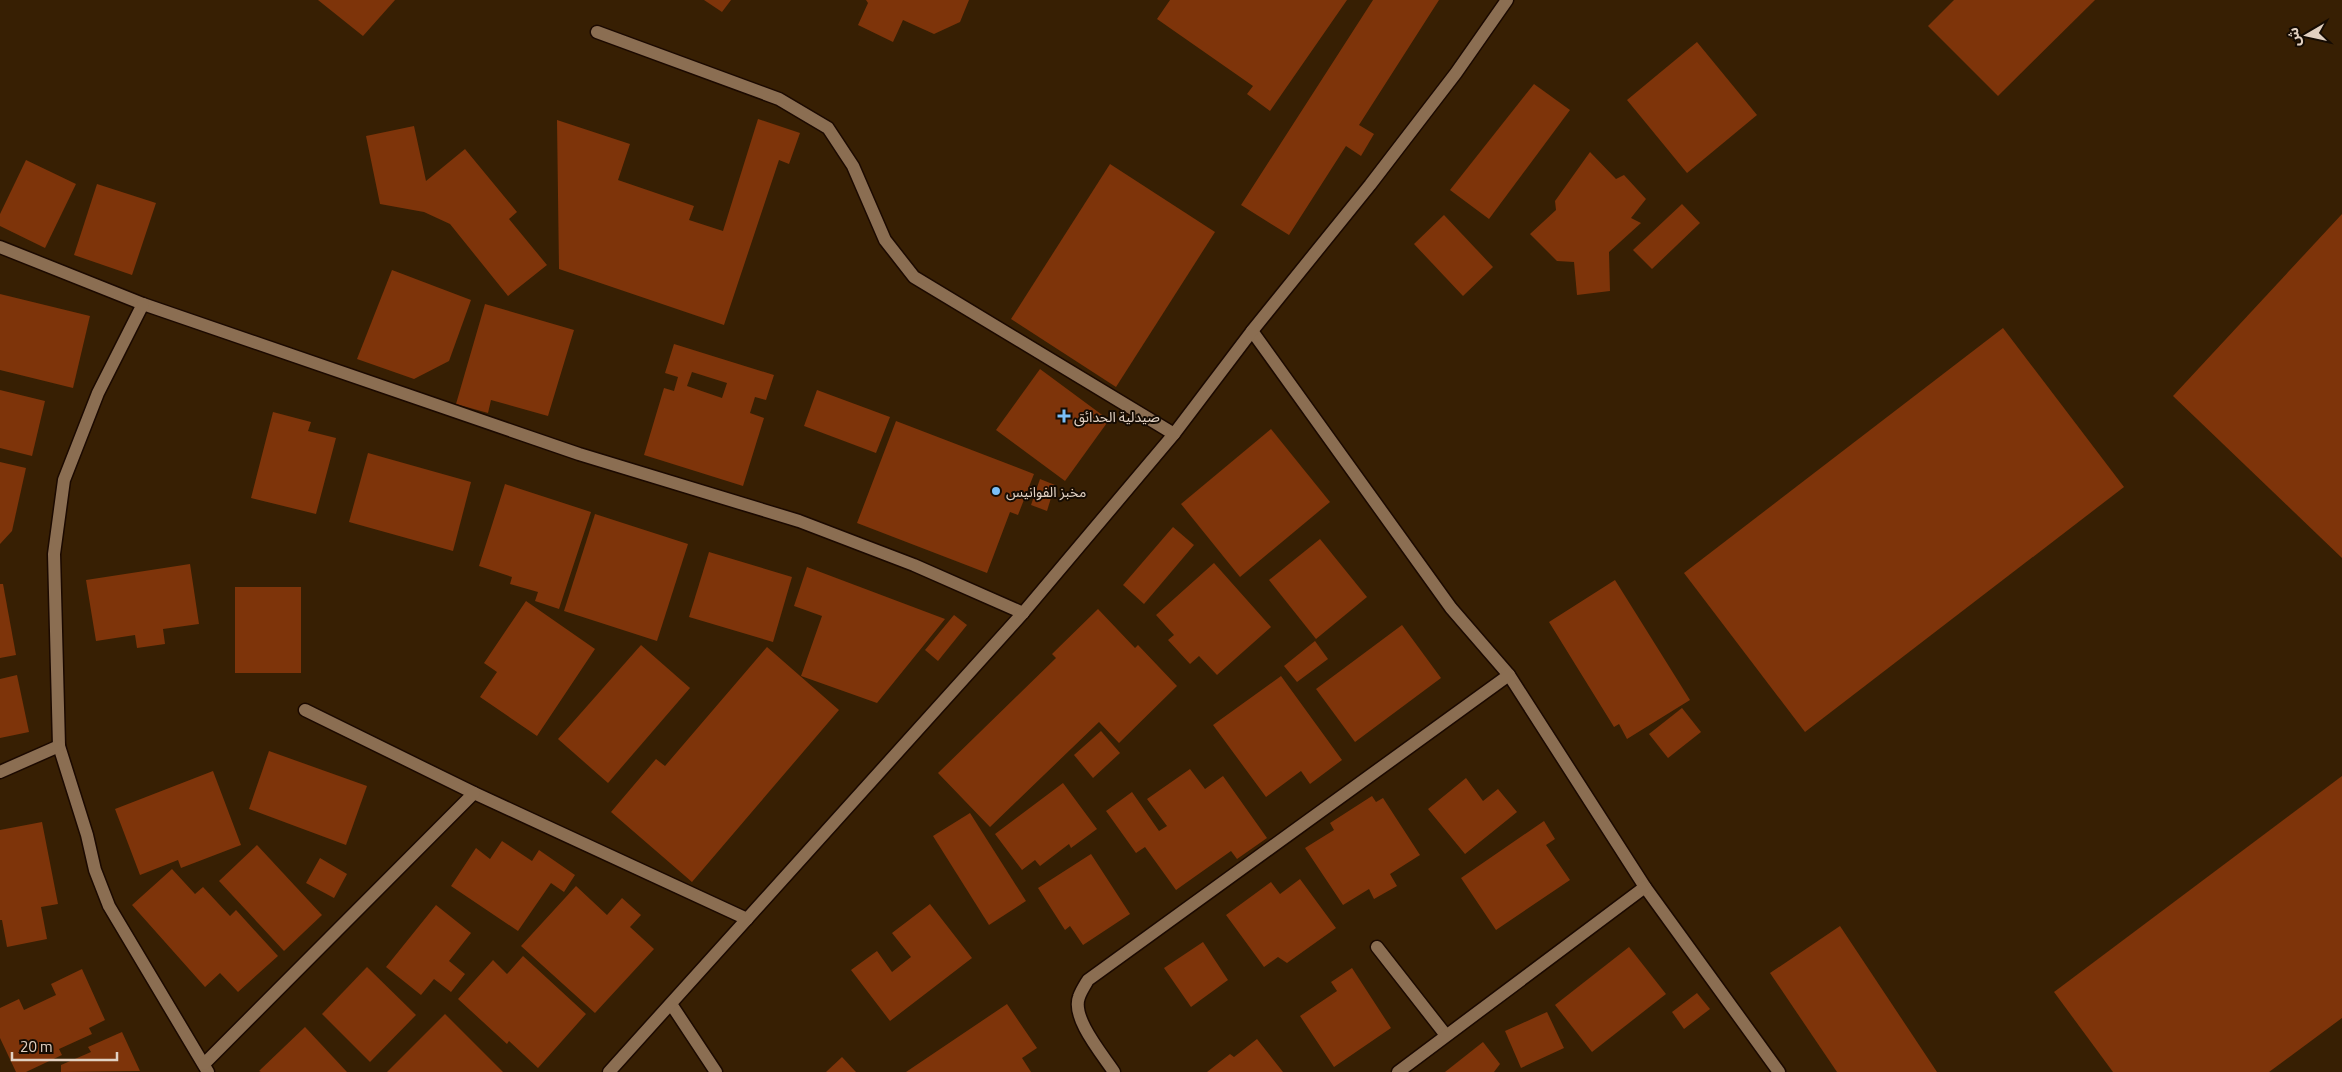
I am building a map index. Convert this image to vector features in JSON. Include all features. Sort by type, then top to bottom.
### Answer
[{"type":"street","points":[[609,1072],[1023,613],[1174,434],[1252,331],[1370,185],[1456,73],[1507,0]]},
{"type":"street","points":[[597,32],[780,99],[828,128],[853,166],[885,240],[914,277],[1174,434]]},
{"type":"street","points":[[0,247],[143,304],[579,454],[799,521],[914,565],[1023,613]]},
{"type":"street","points":[[143,304],[98,393],[64,480],[54,554],[54,621],[59,746],[87,835],[95,870],[109,906],[206,1068],[474,793]]},
{"type":"street","points":[[1252,331],[1451,608],[1509,675],[1645,886],[1779,1072]]},
{"type":"street","points":[[1114,1072],[1077,1011],[1078,998],[1088,980],[1509,675]]},
{"type":"street","points":[[305,710],[474,793],[747,919]]},
{"type":"street","points":[[0,772],[59,746]]},
{"type":"street","points":[[1398,1072],[1445,1034],[1645,886]]},
{"type":"street","points":[[1377,947],[1445,1034]]},
{"type":"street","points":[[671,1004],[716,1072]]},
{"type":"building","points":[[318,0],[395,0],[363,36]]},
{"type":"building","points":[[704,0],[731,0],[722,12]]},
{"type":"building","points":[[866,0],[969,0],[960,22],[934,34],[903,20],[893,42],[858,25],[868,3]]},
{"type":"building","points":[[1170,0],[1347,0],[1270,111],[1247,94],[1253,86],[1157,19]]},
{"type":"building","points":[[1373,0],[1439,0],[1359,125],[1374,134],[1361,156],[1346,146],[1289,235],[1241,205]]},
{"type":"building","points":[[1954,0],[2095,0],[1998,96],[1928,26]]},
{"type":"building","points":[[1697,42],[1757,115],[1687,173],[1627,100]]},
{"type":"building","points":[[1534,84],[1570,110],[1489,219],[1450,190]]},
{"type":"building","points":[[758,119],[800,133],[789,164],[779,160],[724,325],[559,269],[557,120],[630,144],[618,180],[694,206],[689,220],[723,231]]},
{"type":"building","points":[[414,126],[426,181],[465,149],[517,212],[509,219],[547,265],[508,296],[450,224],[424,212],[380,204],[366,136]]},
{"type":"building","points":[[1590,152],[1616,179],[1624,175],[1646,199],[1631,218],[1641,223],[1609,252],[1610,291],[1577,295],[1574,262],[1557,261],[1530,234],[1556,210],[1555,201]]},
{"type":"building","points":[[26,160],[76,184],[45,248],[0,226],[0,214]]},
{"type":"building","points":[[1110,164],[1215,232],[1116,387],[1011,319]]},
{"type":"building","points":[[97,184],[156,203],[132,275],[74,255]]},
{"type":"building","points":[[1682,204],[1700,223],[1652,269],[1633,250]]},
{"type":"building","points":[[2342,214],[2342,558],[2173,396]]},
{"type":"building","points":[[1444,215],[1493,267],[1463,296],[1414,244]]},
{"type":"building","points":[[392,270],[471,300],[449,361],[414,379],[357,359]]},
{"type":"building","points":[[0,294],[90,316],[73,388],[0,370]]},
{"type":"building","points":[[485,304],[574,330],[548,416],[491,400],[488,413],[456,404]]},
{"type":"building","points":[[2003,328],[2124,487],[1805,732],[1684,573]]},
{"type":"building","points":[[674,344],[774,375],[766,400],[755,397],[750,413],[764,418],[743,486],[644,455],[664,388],[674,391],[678,377],[665,373]],"holes":[[[692,372],[727,383],[722,398],[687,386]]]},
{"type":"building","points":[[1040,369],[1109,420],[1065,481],[996,430]]},
{"type":"building","points":[[0,390],[45,401],[32,456],[0,448]]},
{"type":"building","points":[[817,390],[890,417],[876,453],[804,426]]},
{"type":"building","points":[[273,412],[311,422],[308,431],[336,438],[316,514],[251,498]]},
{"type":"building","points":[[896,421],[1034,474],[1018,515],[1010,512],[987,573],[857,523]]},
{"type":"building","points":[[1271,429],[1330,502],[1240,577],[1181,504]]},
{"type":"building","points":[[368,453],[471,482],[453,551],[349,522]]},
{"type":"building","points":[[0,462],[26,468],[12,531],[0,544]]},
{"type":"building","points":[[1040,479],[1055,485],[1047,511],[1031,505]]},
{"type":"building","points":[[505,484],[591,512],[559,609],[535,601],[538,592],[510,584],[512,577],[479,566]]},
{"type":"building","points":[[595,514],[688,544],[657,641],[564,611]]},
{"type":"building","points":[[1173,527],[1194,545],[1144,604],[1123,585]]},
{"type":"building","points":[[1320,539],[1367,597],[1316,639],[1269,580]]},
{"type":"building","points":[[709,552],[792,577],[773,642],[689,617]]},
{"type":"building","points":[[1214,563],[1271,627],[1217,675],[1199,656],[1190,664],[1168,640],[1174,635],[1156,615]]},
{"type":"building","points":[[190,564],[199,624],[163,629],[165,644],[137,648],[135,635],[96,641],[86,580]]},
{"type":"building","points":[[807,567],[945,619],[877,703],[801,676],[822,616],[794,606]]},
{"type":"building","points":[[1615,580],[1690,700],[1627,739],[1619,724],[1614,727],[1549,622]]},
{"type":"building","points":[[0,584],[3,584],[16,655],[0,658]]},
{"type":"building","points":[[235,587],[301,587],[301,673],[235,673]]},
{"type":"building","points":[[526,601],[595,649],[537,736],[480,697],[497,672],[484,663]]},
{"type":"building","points":[[1098,609],[1135,648],[1138,645],[1177,686],[1119,743],[1099,722],[990,827],[938,773],[1056,658],[1052,654]]},
{"type":"building","points":[[954,615],[967,625],[938,661],[925,650]]},
{"type":"building","points":[[1402,625],[1441,678],[1355,742],[1316,689]]},
{"type":"building","points":[[1315,641],[1328,659],[1297,682],[1284,666]]},
{"type":"building","points":[[641,645],[690,688],[608,783],[558,739]]},
{"type":"building","points":[[767,647],[839,710],[692,882],[611,812],[656,759],[665,766]]},
{"type":"building","points":[[17,675],[29,732],[0,738],[0,679]]},
{"type":"building","points":[[1281,676],[1342,760],[1310,784],[1301,771],[1266,797],[1213,725]]},
{"type":"building","points":[[1682,708],[1701,732],[1668,758],[1649,734]]},
{"type":"building","points":[[1101,731],[1120,753],[1093,778],[1074,755]]},
{"type":"building","points":[[269,751],[367,786],[346,845],[249,809]]},
{"type":"building","points":[[1190,769],[1205,789],[1223,776],[1267,838],[1237,859],[1231,851],[1176,890],[1145,847],[1136,853],[1106,811],[1132,792],[1159,831],[1167,826],[1147,799]]},
{"type":"building","points":[[213,771],[241,845],[181,868],[178,860],[140,875],[115,809]]},
{"type":"building","points":[[2342,776],[2342,1018],[2269,1072],[2113,1072],[2054,992]]},
{"type":"building","points":[[1466,778],[1483,801],[1498,789],[1517,812],[1465,854],[1428,809]]},
{"type":"building","points":[[1063,783],[1097,829],[1071,848],[1069,844],[1040,866],[1035,860],[1022,870],[995,834]]},
{"type":"building","points":[[1372,796],[1376,802],[1383,798],[1420,855],[1390,874],[1397,886],[1374,899],[1369,889],[1343,905],[1305,848],[1334,830],[1330,823]]},
{"type":"building","points":[[970,813],[1026,901],[989,925],[933,836]]},
{"type":"building","points":[[1544,821],[1555,839],[1546,845],[1570,880],[1496,930],[1461,878]]},
{"type":"building","points":[[42,822],[58,904],[41,907],[47,939],[7,947],[2,920],[0,920],[0,830]]},
{"type":"building","points":[[502,841],[532,861],[539,850],[575,875],[564,892],[551,883],[518,931],[451,886],[476,848],[490,859]]},
{"type":"building","points":[[257,845],[322,915],[284,951],[219,881]]},
{"type":"building","points":[[1091,854],[1130,914],[1083,945],[1070,926],[1065,930],[1038,888]]},
{"type":"building","points":[[320,858],[347,874],[334,898],[306,883]]},
{"type":"building","points":[[172,869],[195,894],[203,887],[230,916],[236,910],[278,956],[238,992],[220,973],[205,987],[132,905]]},
{"type":"building","points":[[1300,879],[1336,928],[1287,963],[1278,957],[1264,967],[1226,915],[1271,882],[1280,894]]},
{"type":"building","points":[[576,886],[607,915],[622,898],[641,915],[630,927],[654,949],[595,1013],[521,946]]},
{"type":"building","points":[[930,904],[972,958],[890,1021],[851,970],[877,951],[892,972],[911,957],[892,933]]},
{"type":"building","points":[[436,905],[471,933],[449,961],[465,974],[451,992],[434,979],[421,995],[386,967]]},
{"type":"building","points":[[1840,926],[1937,1072],[1837,1072],[1770,973]]},
{"type":"building","points":[[1203,942],[1228,980],[1191,1007],[1164,968]]},
{"type":"building","points":[[1629,947],[1666,994],[1592,1052],[1555,1005]]},
{"type":"building","points":[[523,956],[586,1014],[538,1068],[509,1041],[507,1044],[458,999],[493,960],[507,974]]},
{"type":"building","points":[[367,967],[416,1015],[370,1062],[322,1014]]},
{"type":"building","points":[[1352,968],[1391,1028],[1334,1067],[1300,1016],[1337,991],[1331,982]]},
{"type":"building","points":[[82,969],[105,1020],[89,1028],[92,1034],[59,1049],[62,1055],[26,1072],[16,1072],[0,1038],[0,1008],[19,999],[24,1010],[56,995],[51,984]]},
{"type":"building","points":[[1697,993],[1710,1009],[1684,1029],[1672,1012]]},
{"type":"building","points":[[1007,1004],[1037,1048],[1022,1058],[1031,1072],[906,1072]]},
{"type":"building","points":[[1547,1012],[1564,1048],[1521,1068],[1505,1031]]},
{"type":"building","points":[[445,1014],[503,1072],[387,1072]]},
{"type":"building","points":[[305,1027],[347,1072],[259,1071]]},
{"type":"building","points":[[122,1032],[140,1071],[61,1072],[61,1065],[91,1052],[88,1047]]},
{"type":"building","points":[[1257,1039],[1283,1072],[1207,1072],[1230,1054],[1234,1057]]},
{"type":"building","points":[[1483,1042],[1500,1064],[1494,1072],[1445,1072]]},
{"type":"building","points":[[842,1057],[856,1072],[826,1072]]},
{"type":"place","name":"صيدلية الحدائق","points":[[1064,416]]},
{"type":"place","name":"مخبز الفوانيس","points":[[996,491]]}]
